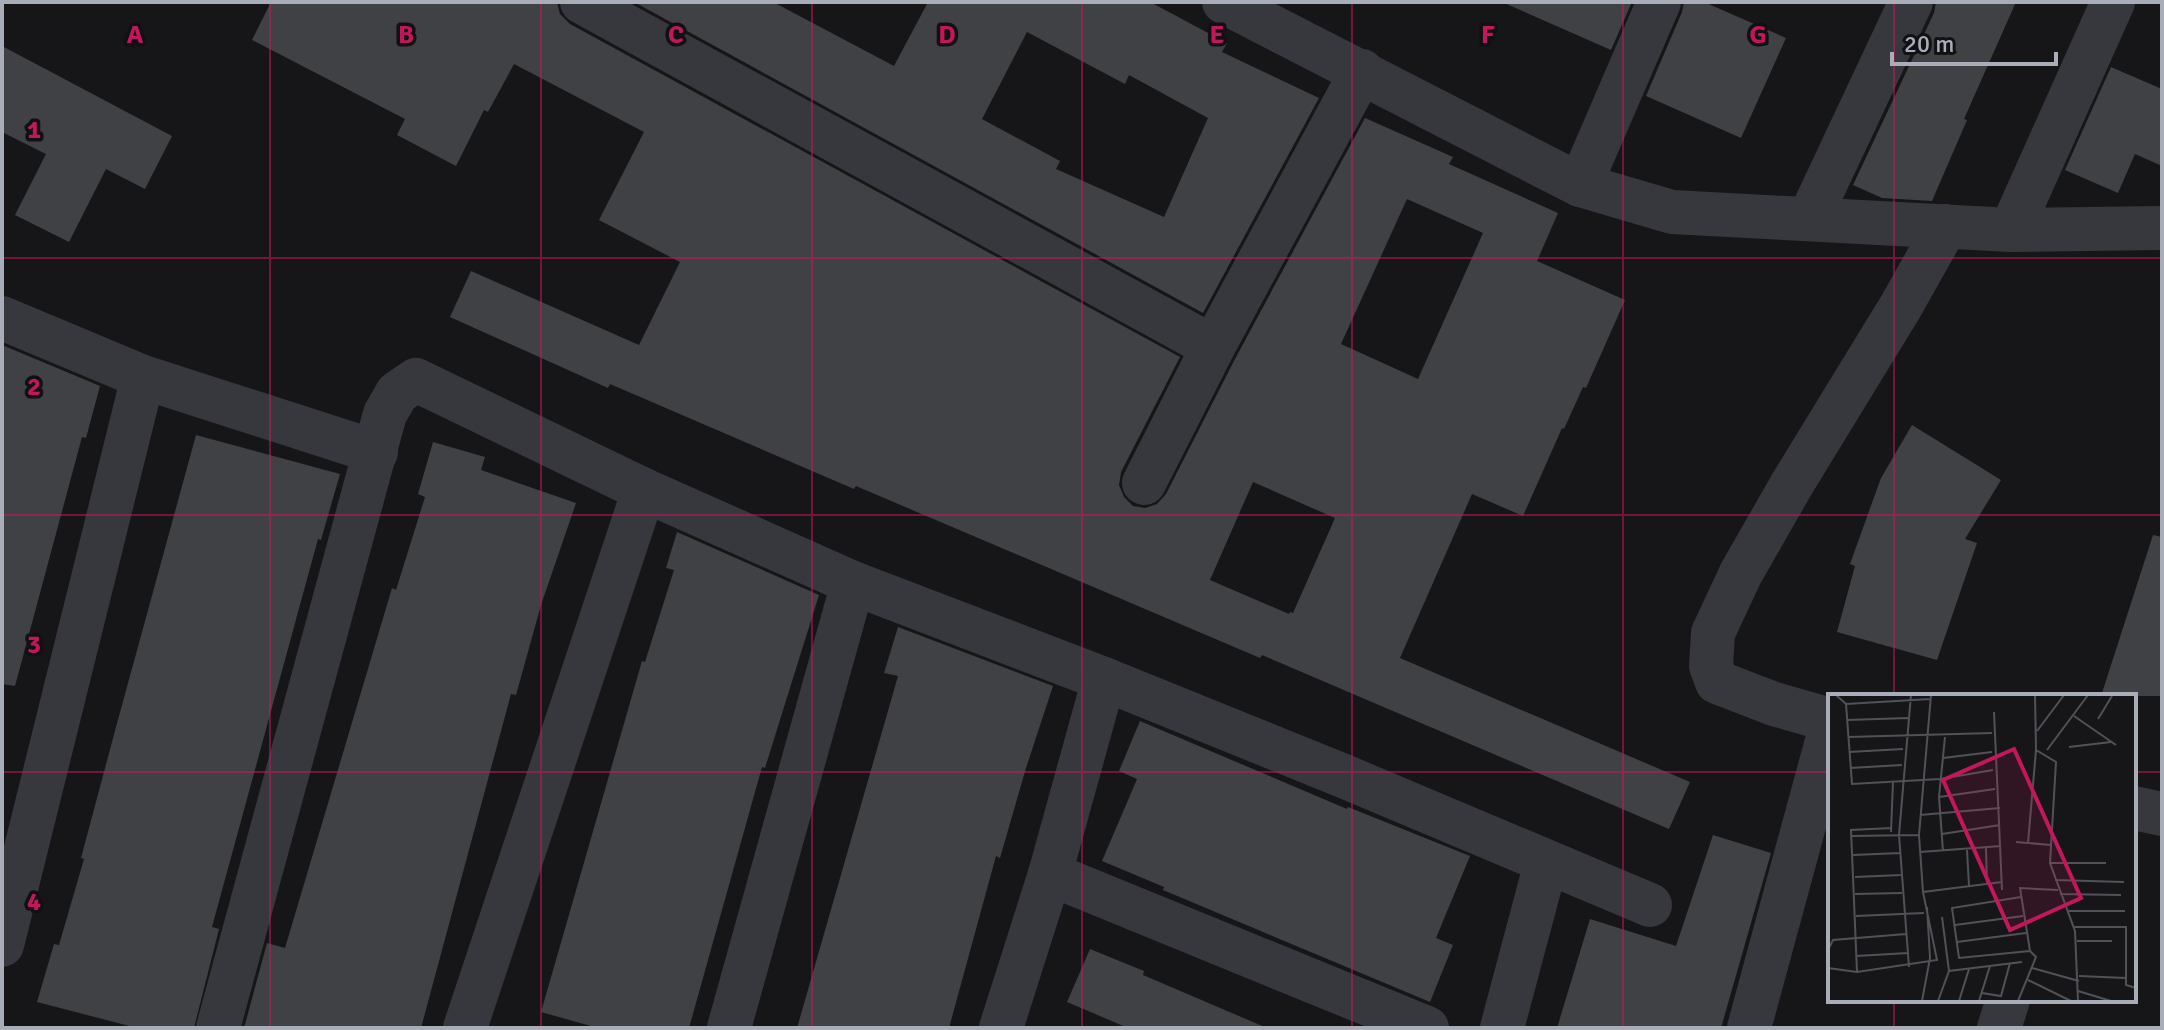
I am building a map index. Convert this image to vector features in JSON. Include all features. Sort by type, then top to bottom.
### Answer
[{"type":"street","points":[[582,2],[1213,347]]},
{"type":"street","points":[[1224,2],[1580,185],[1672,212],[2011,230],[2162,228]]},
{"type":"street","points":[[1580,185],[1659,2]]},
{"type":"street","points":[[1809,219],[1911,2]]},
{"type":"street","points":[[2011,230],[2113,2]]},
{"type":"street","points":[[1144,483],[1213,347],[1362,71]]},
{"type":"street","points":[[1828,719],[1774,704],[1717,682],[1711,666],[1713,633],[1741,573],[1946,226]]},
{"type":"street","points":[[2,318],[143,377],[376,452]]},
{"type":"street","points":[[2,945],[143,377]]},
{"type":"street","points":[[218,1028],[385,414],[397,393],[416,380],[644,490],[853,583],[1104,679],[1650,905]]},
{"type":"street","points":[[465,1028],[644,490]]},
{"type":"street","points":[[729,1028],[853,583]]},
{"type":"street","points":[[1001,1028],[1050,874],[1104,679]]},
{"type":"street","points":[[1749,1028],[1828,737]]},
{"type":"street","points":[[2136,808],[2162,814]]},
{"type":"street","points":[[1502,1028],[1546,863]]},
{"type":"street","points":[[1050,874],[1427,1028]]},
{"type":"street","points":[[1999,1028],[2007,1002]]},
{"type":"building","points":[[271,2],[557,2],[560,14],[570,24],[1180,357],[1121,472],[1119,485],[1124,497],[1133,506],[1145,508],[1157,504],[1166,494],[1365,118],[1453,157],[1449,164],[1558,213],[1537,261],[1625,300],[1523,516],[1472,494],[1400,658],[1690,782],[1669,829],[856,486],[854,489],[610,384],[608,388],[450,317],[471,271],[639,345],[680,262],[599,220],[644,132],[514,64],[488,112],[484,110],[456,166],[397,135],[405,119],[252,40]],"holes":[[[1407,199],[1483,233],[1418,379],[1341,344]],[[1253,482],[1335,518],[1293,613],[1289,614],[1210,580]]]},
{"type":"building","points":[[634,2],[773,2],[894,66],[928,2],[1150,2],[1227,43],[1222,52],[1319,98],[1203,313]],"holes":[[[1027,32],[1125,84],[1129,75],[1208,118],[1164,217],[1056,169],[1060,161],[982,119]]]},
{"type":"building","points":[[1502,2],[1632,2],[1611,50]]},
{"type":"building","points":[[1684,2],[1704,2],[1786,38],[1741,138],[1646,96]]},
{"type":"building","points":[[1936,2],[2016,2],[1964,119],[1967,120],[1932,201],[1882,198],[1853,185],[1934,13]]},
{"type":"building","points":[[2,46],[172,136],[145,189],[106,169],[69,242],[15,215],[46,154],[2,132]]},
{"type":"building","points":[[2111,67],[2162,89],[2162,166],[2135,154],[2118,193],[2065,170]]},
{"type":"building","points":[[2,345],[100,386],[86,438],[82,437],[15,686],[2,684]]},
{"type":"building","points":[[1912,425],[2001,480],[1965,539],[1977,543],[1937,660],[1837,632],[1855,566],[1850,564],[1881,478]]},
{"type":"building","points":[[196,435],[340,474],[321,540],[318,539],[212,927],[219,929],[194,1028],[137,1028],[37,1002],[54,944],[59,945],[84,859],[81,858]]},
{"type":"building","points":[[433,442],[485,457],[481,470],[576,503],[541,605],[516,695],[511,694],[421,1028],[244,1028],[267,943],[285,948],[392,588],[396,590],[425,497],[418,494]]},
{"type":"building","points":[[677,532],[819,595],[765,768],[762,767],[689,1028],[598,1028],[541,1012],[642,661],[645,662],[674,570],[666,568]]},
{"type":"building","points":[[2153,535],[2162,537],[2162,696],[2102,694]]},
{"type":"building","points":[[898,627],[1053,686],[1000,858],[996,856],[949,1028],[797,1028],[898,676],[884,673]]},
{"type":"building","points":[[1140,721],[1347,809],[1470,856],[1436,938],[1453,945],[1430,1002],[1163,890],[1164,887],[1102,861],[1137,779],[1119,771]]},
{"type":"building","points":[[1713,835],[1771,853],[1721,1028],[1557,1028],[1590,919],[1676,946]]},
{"type":"building","points":[[1090,949],[1267,1028],[1128,1028],[1067,1002]]}]
